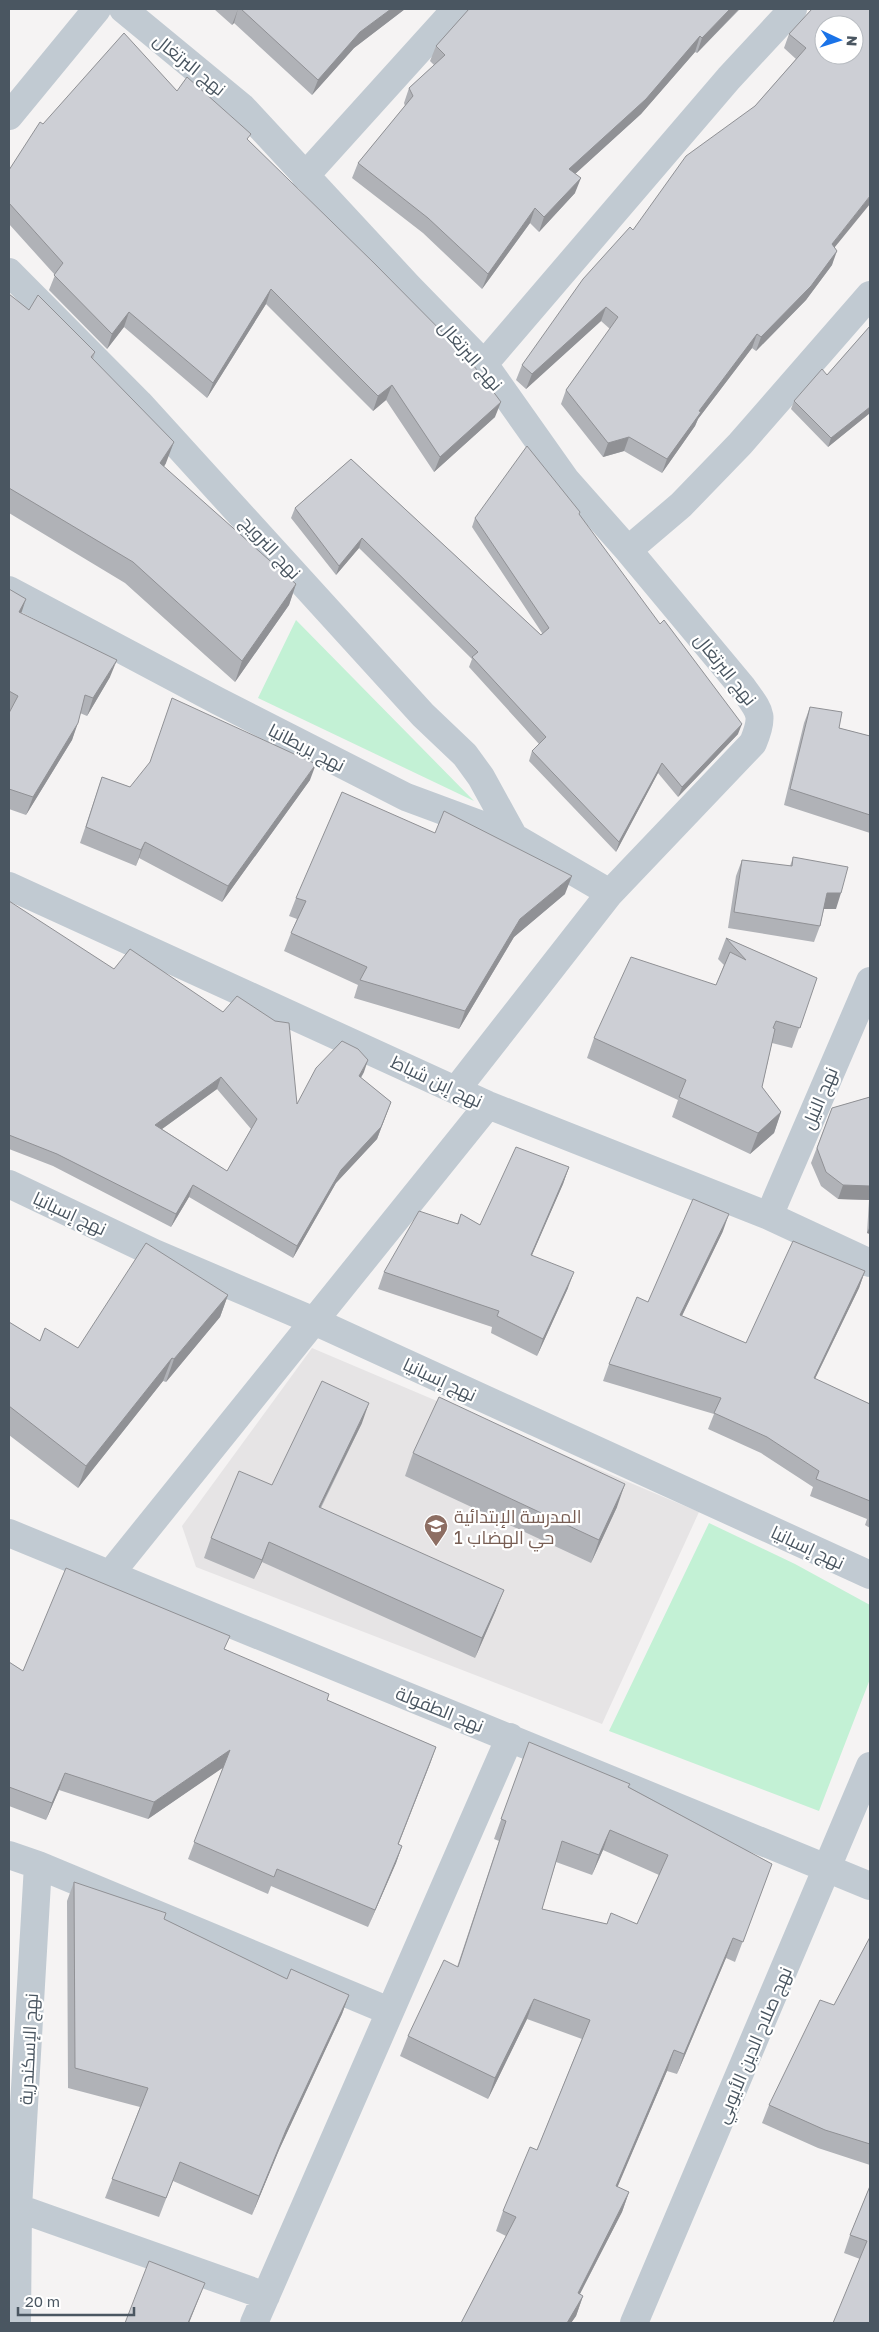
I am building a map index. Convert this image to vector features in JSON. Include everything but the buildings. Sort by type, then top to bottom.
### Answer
[{"type":"street","points":[[9,116],[97,9]]},
{"type":"street","name":"نهج البرتغال","points":[[123,9],[242,107],[484,364],[566,480],[628,550],[743,688],[760,712],[759,728],[753,743],[610,893]]},
{"type":"street","points":[[305,176],[456,9]]},
{"type":"street","points":[[484,364],[729,78],[793,9]]},
{"type":"street","name":"نهج النرويج","points":[[9,272],[139,403],[423,715],[465,755],[485,784],[514,837]]},
{"type":"street","points":[[628,550],[681,506],[740,444],[870,296]]},
{"type":"street","name":"نهج بريطانيا","points":[[9,590],[218,701],[406,797],[514,837],[610,893]]},
{"type":"street","name":"نهج إبن شباط","points":[[9,886],[488,1105],[769,1216],[870,1263]]},
{"type":"street","points":[[456,1090],[610,893]]},
{"type":"street","name":"نهج النيل","points":[[769,1216],[870,981]]},
{"type":"street","points":[[111,1573],[488,1105]]},
{"type":"street","name":"نهج إسبانيا","points":[[9,1184],[154,1253],[314,1321],[870,1575]]},
{"type":"street","name":"نهج الطفولة","points":[[9,1532],[870,1886]]},
{"type":"street","points":[[254,2323],[510,1737]]},
{"type":"street","name":"نهج صلاح الدين الأيوبي","points":[[634,2323],[828,1869],[870,1766]]},
{"type":"street","points":[[9,1854],[389,2011]]},
{"type":"street","name":"نهج الإسكندرية","points":[[17,2323],[18,2208],[38,1865]]},
{"type":"street","points":[[18,2208],[266,2296]]},
{"type":"shaded area","name":"المدرسة الإبتدائية حي الهضاب 1","points":[[312,1348],[699,1512],[602,1724],[196,1567],[182,1526]]},
{"type":"green space","points":[[296,620],[474,801],[258,698]]},
{"type":"green space","points":[[709,1523],[795,1564],[870,1605],[870,1679],[819,1811],[609,1731]]},
{"type":"place","name":"المدرسة الإبتدائية حي الهضاب 1","points":[[436,1547]]}]
